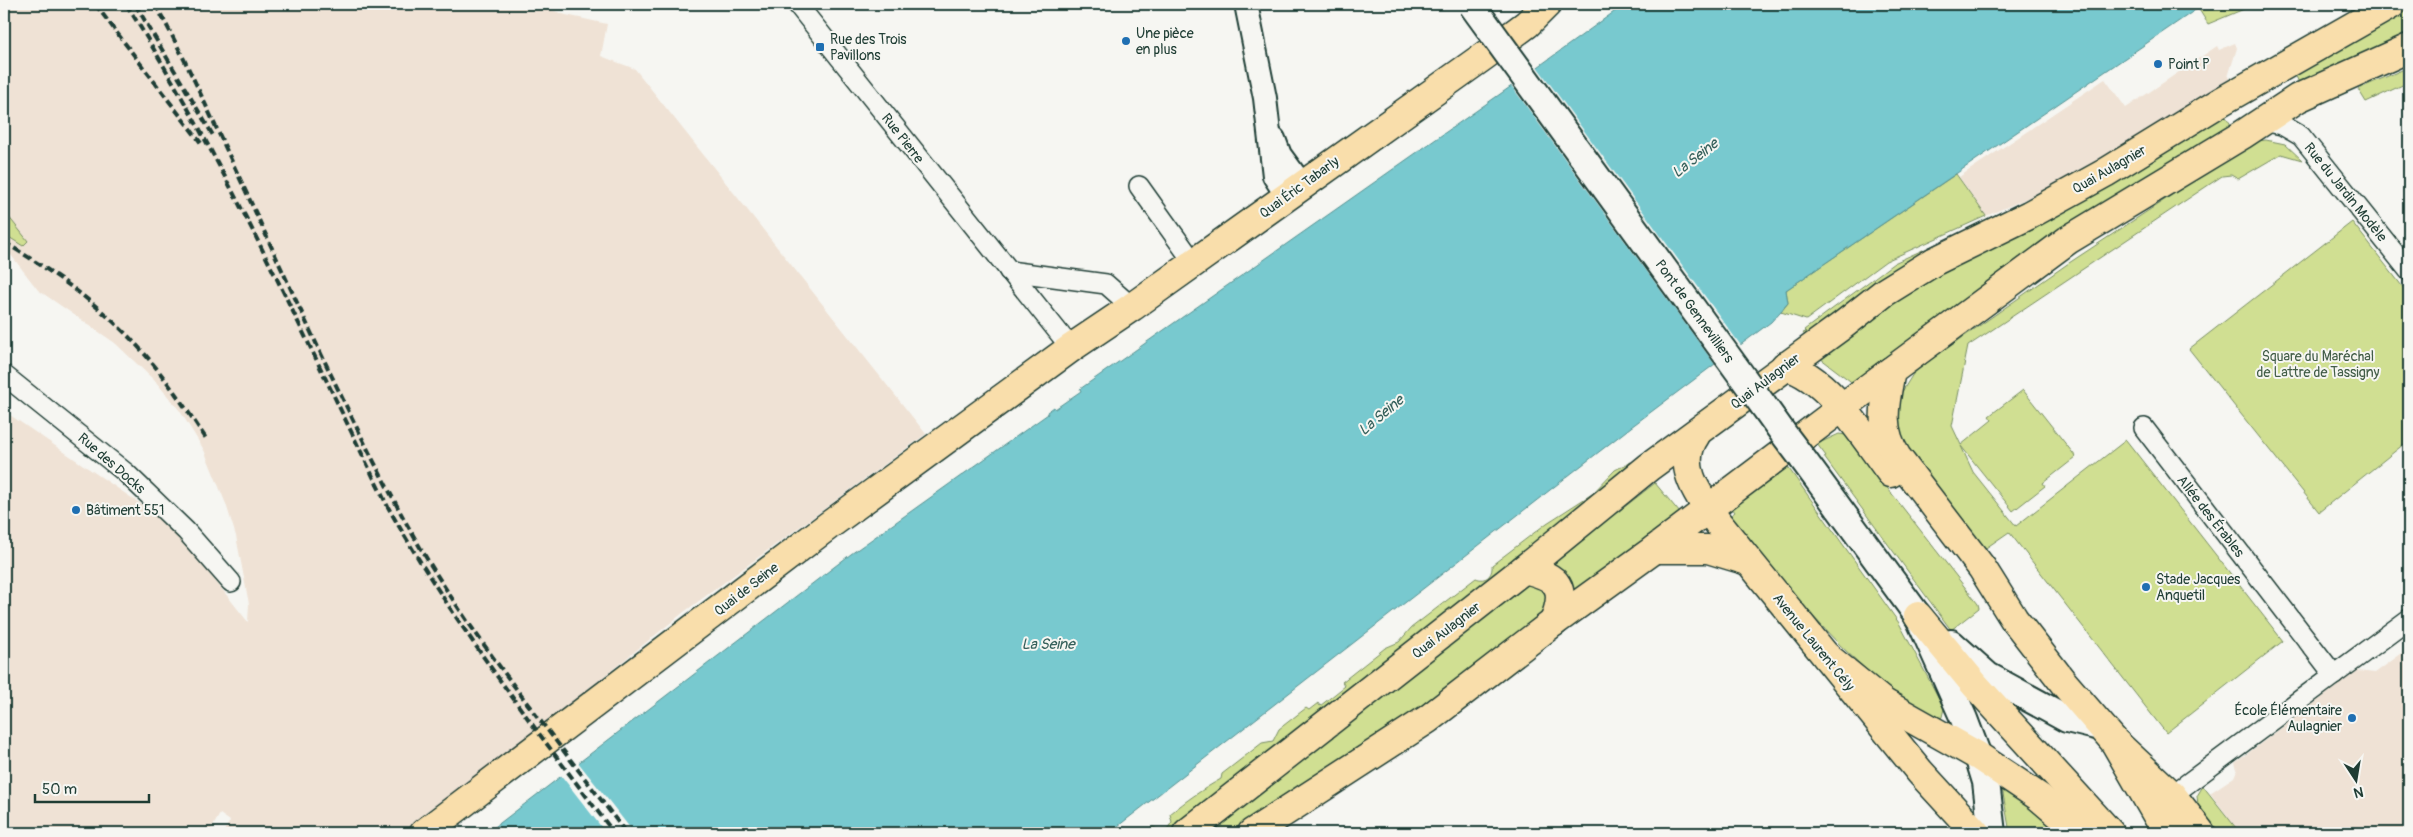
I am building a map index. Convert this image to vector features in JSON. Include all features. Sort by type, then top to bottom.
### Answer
[{"type":"main road","name":"Quai Éric Tabarly","points":[[1071,348],[1194,263],[1527,24],[1547,4]]},
{"type":"main road","name":"Quai Éric Tabarly","points":[[1527,24],[1542,19],[1563,4]]},
{"type":"main road","name":"Quai Aulagnier","points":[[1187,833],[1524,569],[1649,467],[1696,435],[1785,366],[1901,282],[1935,261],[2105,173],[2259,79],[2392,4]]},
{"type":"main road","name":"Pont de Gennevilliers","points":[[1472,5],[1918,616]]},
{"type":"main road","points":[[1252,833],[1428,719],[1554,622],[1655,550],[2068,240],[2298,98],[2409,48]]},
{"type":"main road","points":[[2263,121],[2249,95],[2259,79],[2282,74],[2298,98]]},
{"type":"main road","name":"Quai de Seine","points":[[424,833],[691,632],[828,526],[1071,348]]},
{"type":"main road","points":[[1785,366],[1799,370],[1816,381],[1842,408],[1971,576],[2014,619],[2107,734],[2167,833]]},
{"type":"main road","points":[[1891,371],[1883,422],[1889,445],[1982,568],[2014,619]]},
{"type":"main road","name":"Avenue Laurent Cély","points":[[1696,435],[1688,453],[1689,473],[1694,488],[1708,509],[1920,772],[1977,831]]},
{"type":"main road","points":[[1655,550],[1708,549],[1748,561]]},
{"type":"main road","points":[[1524,569],[1545,574],[1557,586],[1560,604],[1554,622]]},
{"type":"main road","points":[[1918,616],[1988,676],[2067,719],[2107,734],[2172,794],[2201,833]]},
{"type":"main road","points":[[1918,616],[1964,719],[1986,782],[1977,831]]},
{"type":"main road","points":[[1918,616],[1950,674],[2093,833]]},
{"type":"main road","points":[[1918,616],[1975,685],[2110,833]]},
{"type":"main road","points":[[1826,656],[1884,703],[1978,756],[2039,796],[2081,833]]},
{"type":"street","name":"Rue Pierre","points":[[797,4],[1071,348]]},
{"type":"street","points":[[1246,4],[1269,123],[1274,176],[1294,190]]},
{"type":"street","name":"Rue du Jardin Modèle","points":[[2298,98],[2296,116],[2301,136]]},
{"type":"street","name":"Rue du Jardin Modèle","points":[[2263,121],[2282,125],[2301,136],[2409,271]]},
{"type":"street","points":[[1139,186],[1194,263]]},
{"type":"street","points":[[1009,271],[1106,284],[1132,307]]},
{"type":"street","name":"Rue des Docks","points":[[4,375],[126,473],[186,531],[231,582]]},
{"type":"street","name":"Allée des Érables","points":[[2144,428],[2334,675]]},
{"type":"street","points":[[2172,794],[2409,619]]},
{"type":"shaded area","points":[[4,4],[535,4],[566,15],[607,24],[601,56],[635,69],[926,434],[684,612],[511,751],[401,833],[223,833],[230,821],[220,814],[209,833],[4,833],[4,411],[170,524],[248,622],[249,604],[236,536],[226,504],[204,450],[180,411],[156,382],[115,343],[38,290],[11,255],[4,260]]},
{"type":"shaded area","name":"Point P","points":[[2235,43],[2237,48],[2228,77],[2230,79],[2087,168],[2030,197],[1986,216],[1959,177],[2105,79],[2126,108],[2217,46],[2219,50]]},
{"type":"shaded area","name":"École Élémentaire Aulagnier","points":[[2409,648],[2409,833],[2240,833],[2210,793],[2234,777],[2237,770],[2235,763],[2357,671],[2375,673]]},
{"type":"green space","points":[[2204,4],[2256,4],[2208,24],[2198,8]]},
{"type":"green space","points":[[2409,9],[2409,39],[2300,85],[2295,74]]},
{"type":"green space","points":[[2409,67],[2409,82],[2366,102],[2358,89]]},
{"type":"green space","points":[[2222,110],[2231,125],[2164,168],[1854,384],[1816,355],[1871,312]]},
{"type":"green space","name":"Stade Jacques Anquetil","points":[[2266,140],[2285,144],[2302,160],[2281,154],[2238,179],[2231,175],[2222,176],[1968,346],[1952,426],[1961,445],[1992,420],[1989,416],[2023,390],[2076,457],[2043,483],[2045,486],[2013,511],[1961,446],[1973,472],[2016,526],[2126,440],[2283,641],[2166,733],[2009,532],[1983,550],[1903,446],[1897,418],[1900,395],[1913,374],[1929,361],[2066,265],[2243,148],[2257,141]]},
{"type":"green space","points":[[1956,174],[1986,216],[1886,261],[1806,320],[1781,312],[1788,303],[1786,290]]},
{"type":"green space","points":[[2034,200],[1806,337],[1803,333],[1806,332],[1804,330],[1894,263]]},
{"type":"green space","points":[[4,211],[28,241],[23,246],[4,234]]},
{"type":"green space","name":"Square du Maréchal de Lattre de Tassigny","points":[[2352,222],[2409,295],[2409,440],[2319,512],[2189,349]]},
{"type":"green space","points":[[1839,434],[1846,435],[1978,604],[1979,608],[1951,630],[1824,457],[1826,456],[1817,444]]},
{"type":"green space","points":[[1631,462],[1639,467],[1173,833],[1147,833],[1153,827],[1160,830],[1168,828],[1172,822],[1170,814],[1176,809],[1221,779],[1222,774],[1262,743],[1273,741],[1279,729],[1306,708],[1309,710],[1318,703],[1320,706],[1345,686],[1342,682],[1385,648],[1399,642],[1411,628],[1476,578],[1485,579],[1488,577],[1492,565],[1547,523],[1592,494],[1615,470]]},
{"type":"green space","points":[[1787,466],[1899,623],[1944,708],[1942,717],[1939,719],[1907,701],[1851,656],[1801,603],[1730,516],[1735,512],[1732,508]]},
{"type":"green space","points":[[1655,483],[1680,513],[1573,596],[1546,563],[1609,513],[1618,512]]},
{"type":"green space","points":[[1540,581],[1552,606],[1477,670],[1288,800],[1236,833],[1201,833],[1517,584]]},
{"type":"green space","points":[[2203,786],[2240,833],[2220,833],[2198,805],[2197,796]]},
{"type":"green space","points":[[2002,788],[2068,833],[2010,833]]},
{"type":"water","name":"La Seine","points":[[1625,4],[2204,4],[1786,290],[1788,303],[1771,322],[1631,427],[1109,833],[487,833],[851,554],[1048,414],[1047,412],[1054,407],[1055,409],[1081,391],[1080,389],[1513,85]]},
{"type":"pier","points":[[1536,65],[1742,347],[1716,366],[1510,84]]},
{"type":"pier","points":[[577,761],[634,833],[606,833],[560,774]]},
{"type":"railway","points":[[95,4],[201,143]]},
{"type":"railway","points":[[126,4],[198,126],[295,315],[388,507],[413,550],[495,674],[614,833]]},
{"type":"railway","points":[[135,4],[214,137]]},
{"type":"railway","points":[[155,4],[196,85],[353,420],[419,546],[474,631],[626,833]]},
{"type":"railway","points":[[4,242],[77,291],[127,335],[176,394],[207,440]]},
{"type":"place","name":"Une pièce en plus","points":[[1126,41]]},
{"type":"place","name":"Rue des Trois Pavillons","points":[[820,47]]},
{"type":"place","name":"Point P","points":[[2158,64]]},
{"type":"place","name":"Bâtiment 551","points":[[76,510]]},
{"type":"place","name":"Stade Jacques Anquetil","points":[[2146,587]]},
{"type":"place","name":"École Élémentaire Aulagnier","points":[[2352,718]]}]
